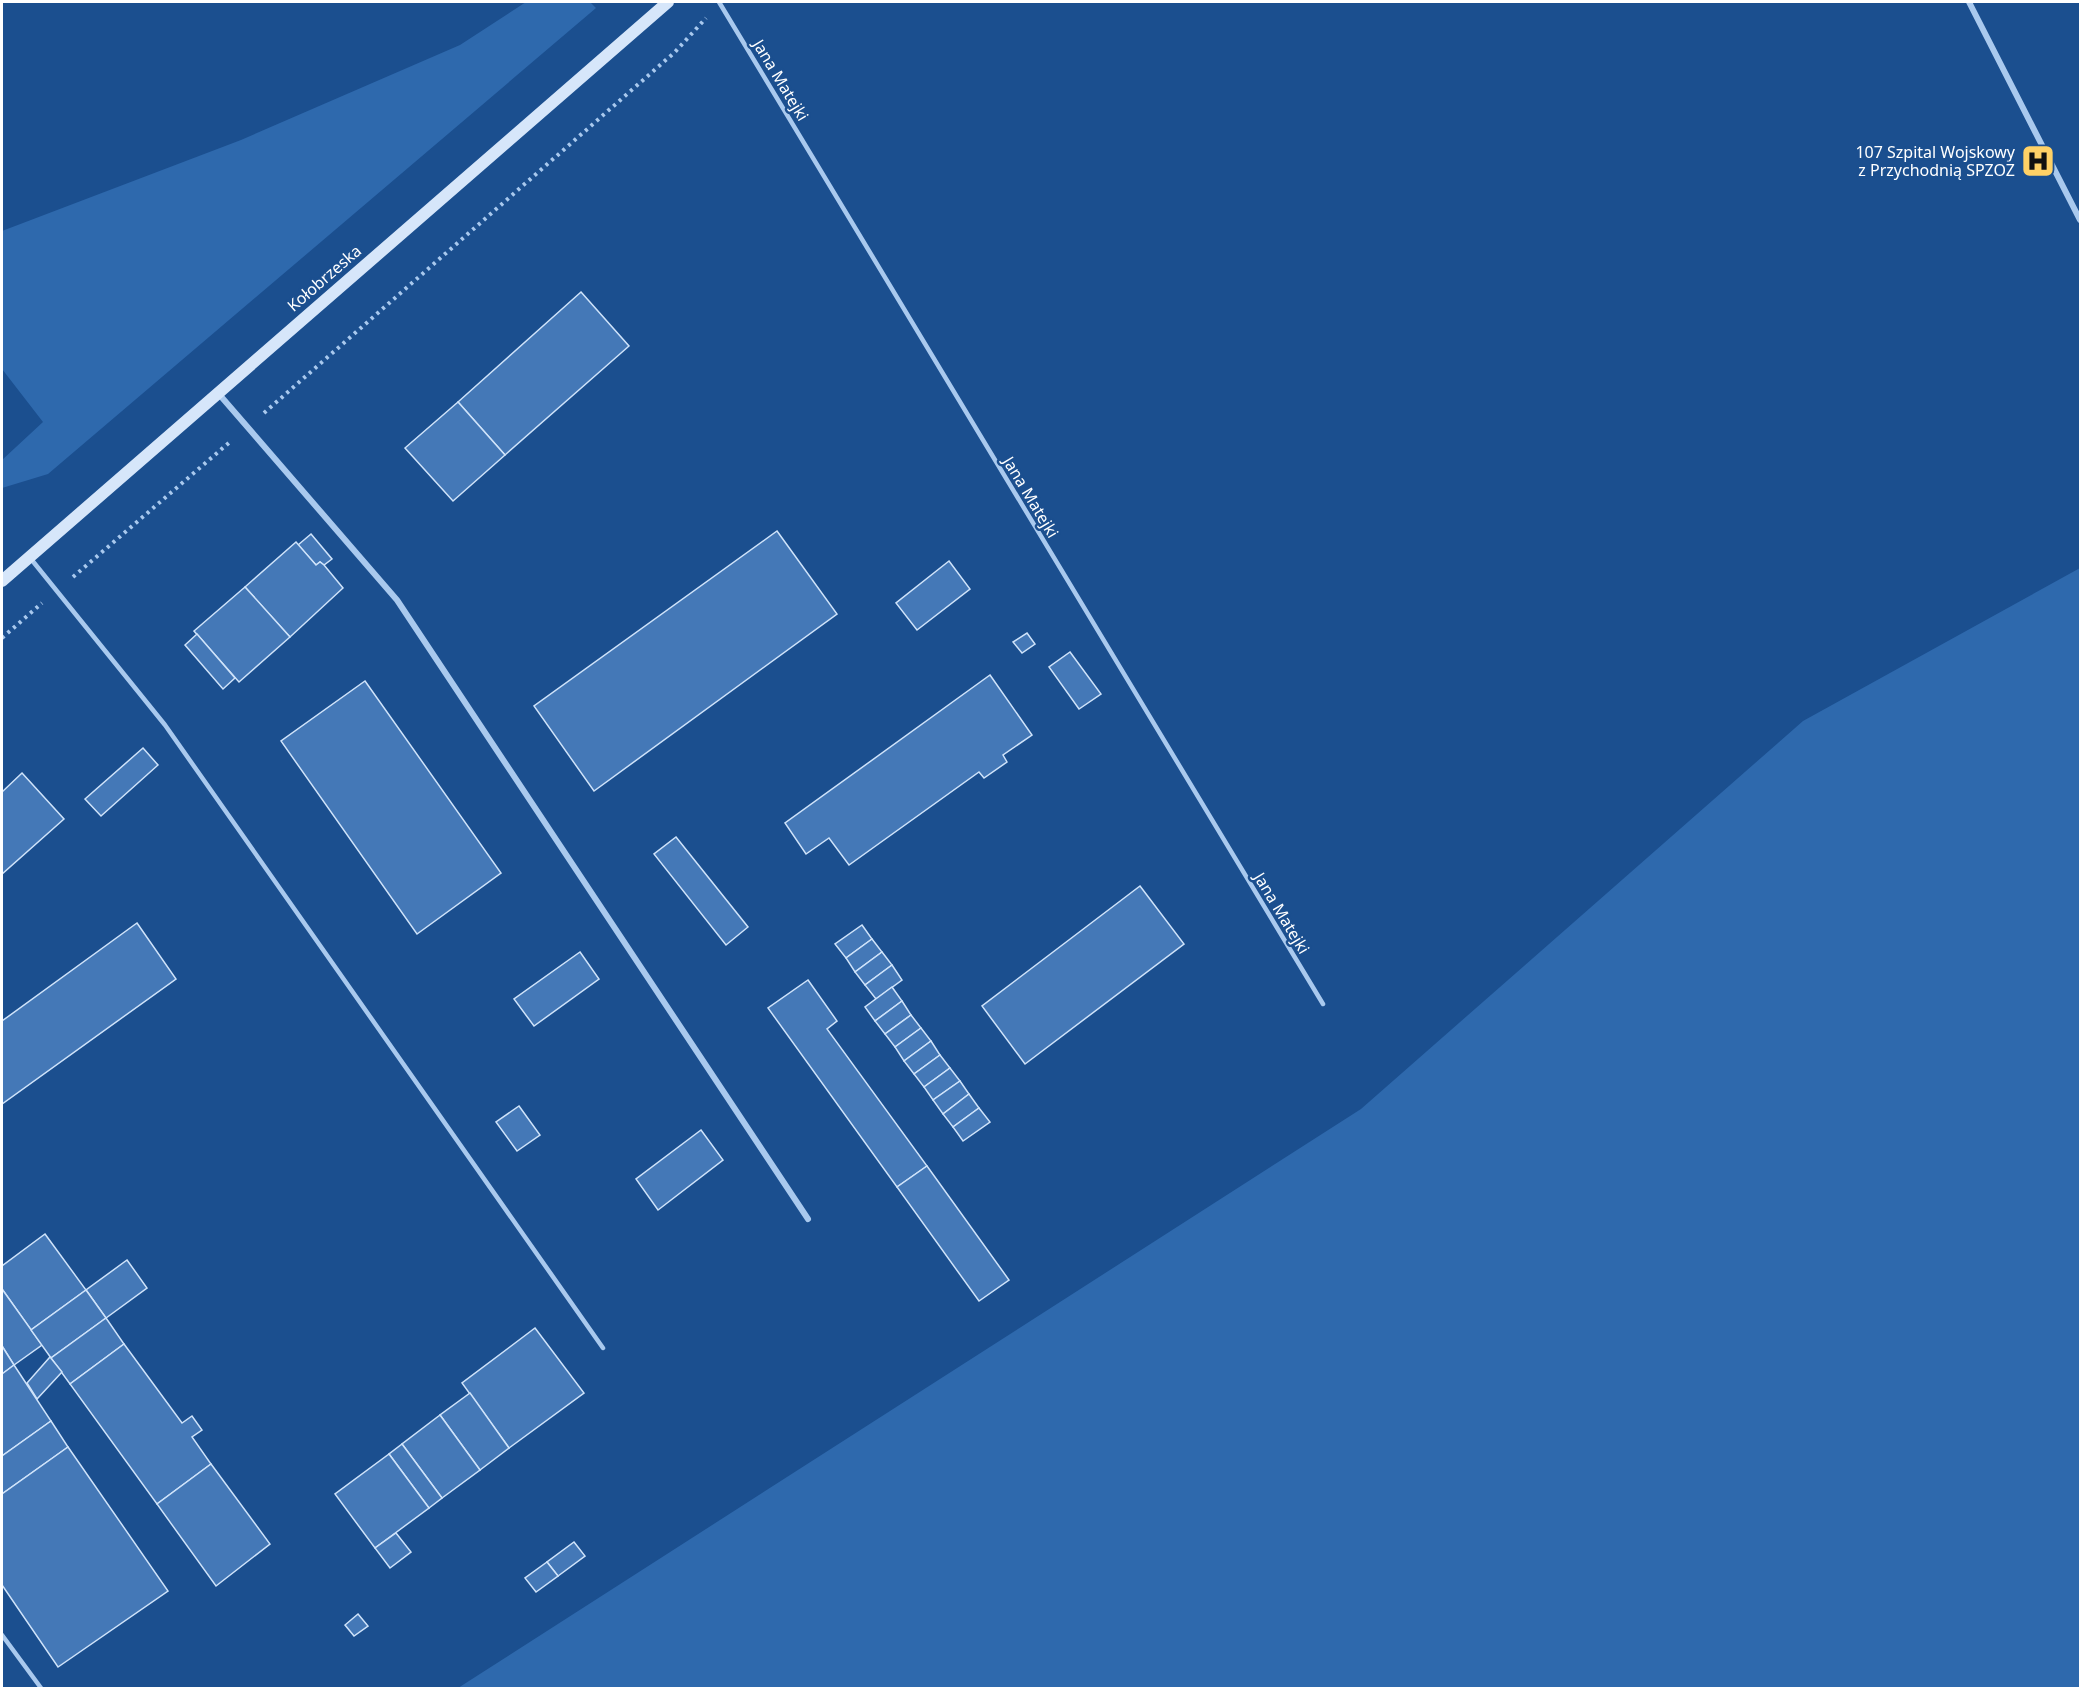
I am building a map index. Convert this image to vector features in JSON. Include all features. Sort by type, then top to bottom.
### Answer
[{"type":"main road","name":"Kołobrzeska","points":[[2,581],[668,2]]},
{"type":"street","points":[[1969,2],[2080,220]]},
{"type":"street","points":[[218,392],[398,600],[808,1219]]},
{"type":"lane","name":"Jana Matejki","points":[[720,2],[1323,1004]]},
{"type":"lane","points":[[29,557],[165,725],[603,1348]]},
{"type":"lane","points":[[2,1635],[41,1689]]},
{"type":"path","points":[[2,638],[247,428],[675,52],[720,2]]},
{"type":"shaded area","points":[[526,2],[590,2],[596,8],[48,474],[2,488],[2,460],[43,422],[2,369],[2,231],[241,140],[460,45]]},
{"type":"shaded area","points":[[2080,568],[2080,1688],[458,1688],[1361,1109],[1803,721]]},
{"type":"building","points":[[581,292],[629,346],[505,455],[458,402]]},
{"type":"building","points":[[458,402],[505,455],[453,501],[405,448]]},
{"type":"building","points":[[777,531],[837,614],[594,791],[534,706]]},
{"type":"building","points":[[311,534],[332,559],[324,565],[320,562],[316,565],[298,545]]},
{"type":"building","points":[[296,542],[316,565],[320,562],[324,565],[343,588],[290,637],[245,587]]},
{"type":"building","points":[[949,561],[970,589],[917,630],[896,603]]},
{"type":"building","points":[[245,587],[290,637],[239,682],[194,631]]},
{"type":"building","points":[[1027,633],[1035,644],[1022,653],[1013,642]]},
{"type":"building","points":[[197,634],[235,678],[223,689],[185,645]]},
{"type":"building","points":[[1070,652],[1101,694],[1079,709],[1049,667]]},
{"type":"building","points":[[990,675],[1032,735],[1003,755],[1007,762],[984,778],[979,772],[849,865],[829,838],[806,854],[785,823]]},
{"type":"building","points":[[365,681],[501,873],[417,934],[281,741]]},
{"type":"building","points":[[143,748],[158,765],[101,816],[85,799]]},
{"type":"building","points":[[22,773],[64,819],[2,874],[2,792]]},
{"type":"building","points":[[676,837],[748,927],[726,945],[654,854]]},
{"type":"building","points":[[1140,886],[1184,944],[1025,1064],[982,1006]]},
{"type":"building","points":[[137,923],[176,979],[2,1104],[2,1021]]},
{"type":"building","points":[[862,925],[872,939],[846,958],[835,944]]},
{"type":"building","points":[[872,939],[882,952],[855,972],[846,958]]},
{"type":"building","points":[[580,952],[599,979],[534,1026],[514,999]]},
{"type":"building","points":[[882,952],[892,965],[865,985],[855,972]]},
{"type":"building","points":[[892,965],[902,980],[876,999],[865,985]]},
{"type":"building","points":[[808,980],[837,1021],[827,1029],[927,1166],[897,1187],[768,1008]]},
{"type":"building","points":[[892,987],[902,1001],[875,1021],[865,1007]]},
{"type":"building","points":[[902,1001],[911,1015],[885,1034],[875,1021]]},
{"type":"building","points":[[911,1015],[921,1028],[895,1047],[885,1034]]},
{"type":"building","points":[[921,1028],[931,1041],[904,1061],[895,1047]]},
{"type":"building","points":[[931,1041],[940,1055],[914,1074],[904,1061]]},
{"type":"building","points":[[940,1055],[950,1068],[924,1087],[914,1074]]},
{"type":"building","points":[[950,1068],[960,1081],[933,1100],[924,1087]]},
{"type":"building","points":[[960,1081],[969,1094],[943,1114],[933,1100]]},
{"type":"building","points":[[969,1094],[979,1108],[953,1127],[943,1114]]},
{"type":"building","points":[[519,1106],[540,1135],[517,1151],[496,1122]]},
{"type":"building","points":[[979,1108],[990,1122],[963,1141],[953,1127]]},
{"type":"building","points":[[701,1130],[723,1160],[658,1210],[636,1179]]},
{"type":"building","points":[[927,1166],[1009,1280],[979,1301],[897,1187]]},
{"type":"building","points":[[45,1234],[86,1290],[31,1330],[2,1289],[2,1266]]},
{"type":"building","points":[[127,1260],[147,1288],[106,1318],[86,1290]]},
{"type":"building","points":[[2,1289],[42,1345],[14,1365],[2,1346]]},
{"type":"building","points":[[86,1290],[106,1318],[51,1358],[31,1330]]},
{"type":"building","points":[[106,1318],[124,1344],[70,1384],[51,1358]]},
{"type":"building","points":[[535,1328],[584,1393],[509,1448],[462,1383]]},
{"type":"building","points":[[124,1344],[182,1423],[192,1416],[202,1430],[192,1437],[211,1464],[157,1504],[70,1384]]},
{"type":"building","points":[[2,1346],[14,1365],[2,1374]]},
{"type":"building","points":[[50,1357],[62,1372],[37,1399],[27,1383]]},
{"type":"building","points":[[14,1365],[51,1421],[2,1456],[2,1374]]},
{"type":"building","points":[[470,1393],[509,1448],[480,1470],[440,1415]]},
{"type":"building","points":[[440,1415],[480,1470],[442,1498],[402,1444]]},
{"type":"building","points":[[51,1421],[68,1447],[2,1494],[2,1456]]},
{"type":"building","points":[[402,1444],[442,1498],[429,1508],[389,1454]]},
{"type":"building","points":[[68,1447],[168,1591],[58,1667],[2,1585],[2,1494]]},
{"type":"building","points":[[389,1454],[429,1508],[375,1548],[335,1494]]},
{"type":"building","points":[[211,1464],[270,1544],[216,1586],[157,1504]]},
{"type":"building","points":[[396,1533],[411,1552],[390,1568],[375,1548]]},
{"type":"building","points":[[574,1542],[585,1556],[558,1576],[547,1562]]},
{"type":"building","points":[[547,1562],[558,1576],[536,1592],[525,1578]]},
{"type":"building","points":[[358,1614],[368,1626],[354,1636],[345,1625]]},
{"type":"place","name":"107 Szpital Wojskowy z Przychodnią SPZOZ","points":[[2038,161]]}]
